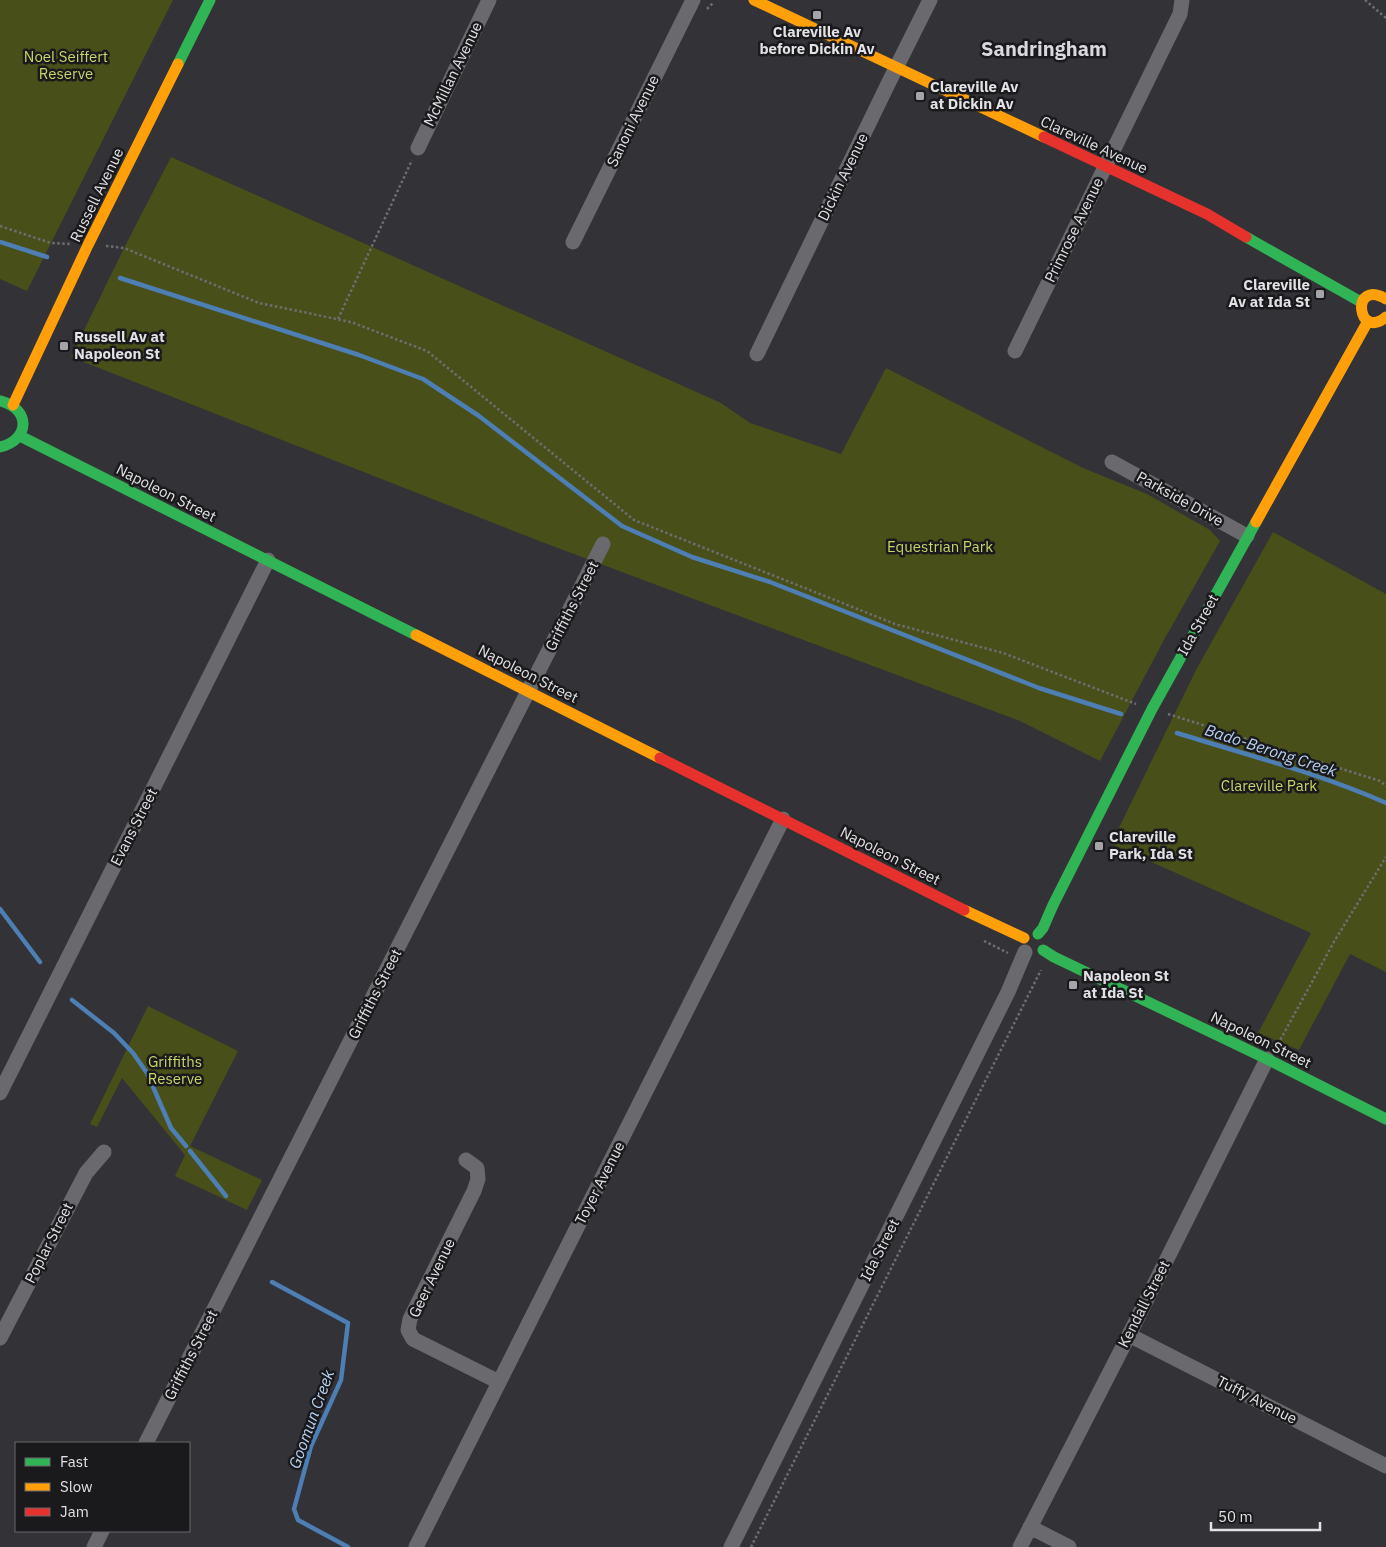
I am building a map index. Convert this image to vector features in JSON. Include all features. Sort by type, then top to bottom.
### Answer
[{"type":"street","name":"Russell Avenue","points":[[13,405],[88,245],[210,0]]},
{"type":"street","name":"McMillan Avenue","points":[[418,148],[489,0]]},
{"type":"street","name":"Sanoni Avenue","points":[[573,242],[693,0]]},
{"type":"street","name":"Clareville Avenue","points":[[754,0],[1206,214],[1361,302]]},
{"type":"street","name":"Dickin Avenue","points":[[757,354],[930,0]]},
{"type":"street","name":"Primrose Avenue","points":[[1014,351],[1180,14],[1182,0]]},
{"type":"street","points":[[1385,294],[1368,295],[1361,302],[1360,311],[1368,321],[1376,322],[1386,317]]},
{"type":"street","name":"Ida Street","points":[[1038,934],[1043,928],[1053,904],[1152,709],[1368,321]]},
{"type":"street","points":[[0,401],[13,405],[18,409],[24,422],[23,430],[16,442],[10,446],[0,447]]},
{"type":"street","name":"Napoleon Street","points":[[20,436],[972,914],[1024,945]]},
{"type":"street","name":"Parkside Drive","points":[[1112,462],[1247,536]]},
{"type":"street","name":"Griffiths Street","points":[[147,1442],[603,544]]},
{"type":"street","name":"Evans Street","points":[[0,1093],[268,560]]},
{"type":"street","name":"Toyer Avenue","points":[[416,1547],[783,819]]},
{"type":"street","points":[[1029,934],[1038,934],[1044,943],[1043,950],[1034,956],[1031,956],[1024,945],[1029,934]]},
{"type":"street","name":"Ida Street","points":[[731,1547],[1008,992],[1024,945]]},
{"type":"street","name":"Napoleon Street","points":[[1043,950],[1386,1119]]},
{"type":"street","name":"Kendall Street","points":[[1020,1547],[1129,1335],[1267,1059]]},
{"type":"street","name":"Poplar Street","points":[[0,1338],[86,1173],[104,1152]]},
{"type":"street","name":"Geer Avenue","points":[[466,1160],[477,1168],[478,1179],[474,1191],[410,1320],[408,1330],[413,1338],[421,1343],[499,1382]]},
{"type":"street","name":"Tuffy Avenue","points":[[1129,1335],[1386,1466]]},
{"type":"street","points":[[1030,1527],[1069,1547]]},
{"type":"street","points":[[94,1547],[102,1532]]},
{"type":"path","points":[[1365,0],[1386,18]]},
{"type":"path","points":[[707,9],[714,2]]},
{"type":"path","points":[[338,319],[418,148]]},
{"type":"path","points":[[0,226],[51,243],[124,248],[258,304],[351,322],[427,351],[634,520],[895,624],[1003,653],[1152,709],[1380,781],[1386,786]]},
{"type":"path","points":[[1267,1059],[1278,1045],[1335,940],[1386,857]]},
{"type":"path","name":"Ida Street","points":[[751,1547],[1042,969]]},
{"type":"green space","name":"Noel Seiffert Reserve","points":[[0,0],[173,0],[27,291],[0,279]]},
{"type":"green space","name":"Equestrian Park","points":[[171,157],[721,403],[750,423],[841,454],[886,368],[1083,468],[1147,494],[1210,530],[1220,541],[1165,638],[1100,761],[1020,721],[542,542],[71,357]]},
{"type":"green space","name":"Clareville Park","points":[[1273,532],[1386,594],[1386,972],[1350,954],[1299,1050],[1258,1033],[1311,933],[1111,844],[1196,670]]},
{"type":"green space","name":"Griffiths Reserve","points":[[148,1006],[238,1051],[190,1146],[262,1180],[247,1210],[175,1176],[185,1155],[122,1078],[97,1127],[90,1124]]},
{"type":"waterway","points":[[0,242],[47,257]]},
{"type":"waterway","points":[[120,278],[359,355],[423,379],[479,416],[622,526],[692,557],[770,582],[1039,688],[1121,714]]},
{"type":"waterway","name":"Bado-Berong Creek","points":[[1177,733],[1308,773],[1386,803]]},
{"type":"waterway","name":"Goomun Creek","points":[[0,909],[40,962]]},
{"type":"waterway","name":"Goomun Creek","points":[[72,1000],[114,1033],[133,1053],[147,1073],[171,1128],[186,1146]]},
{"type":"waterway","name":"Goomun Creek","points":[[190,1151],[226,1196]]},
{"type":"waterway","name":"Goomun Creek","points":[[272,1282],[348,1323],[341,1380],[311,1446],[294,1509],[298,1520],[348,1547]]},
{"type":"traffic: fast","points":[[178,64],[210,0]]},
{"type":"traffic: fast","points":[[1246,237],[1361,302]]},
{"type":"traffic: fast","points":[[0,447],[17,438],[23,424],[22,417],[18,411],[11,405],[1,401]]},
{"type":"traffic: fast","points":[[20,436],[416,635]]},
{"type":"traffic: fast","points":[[1038,934],[1043,928],[1152,709],[1256,522]]},
{"type":"traffic: fast","points":[[1043,950],[1386,1119]]},
{"type":"traffic: slow","points":[[754,0],[1044,137]]},
{"type":"traffic: slow","points":[[13,405],[88,245],[178,64]]},
{"type":"traffic: slow","points":[[1386,299],[1374,295],[1367,296],[1363,302],[1362,309],[1364,316],[1369,321],[1376,322],[1386,317]]},
{"type":"traffic: slow","points":[[1256,522],[1368,321]]},
{"type":"traffic: slow","points":[[416,635],[660,758]]},
{"type":"traffic: slow","points":[[964,910],[1024,938]]},
{"type":"traffic: jam","points":[[1044,137],[1207,214],[1246,237]]},
{"type":"traffic: jam","points":[[660,758],[964,910]]},
{"type":"place","name":"Clareville Av before Dickin Av","points":[[817,15]]},
{"type":"place","name":"Clareville Av at Dickin Av","points":[[920,96]]},
{"type":"place","name":"Clareville Av at Ida St","points":[[1320,294]]},
{"type":"place","name":"Russell Av at Napoleon St","points":[[64,346]]},
{"type":"place","name":"Clareville Park, Ida St","points":[[1099,846]]},
{"type":"place","name":"Napoleon St at Ida St","points":[[1073,985]]},
{"type":"district","name":"Sandringham","points":[[1044,49]]}]
